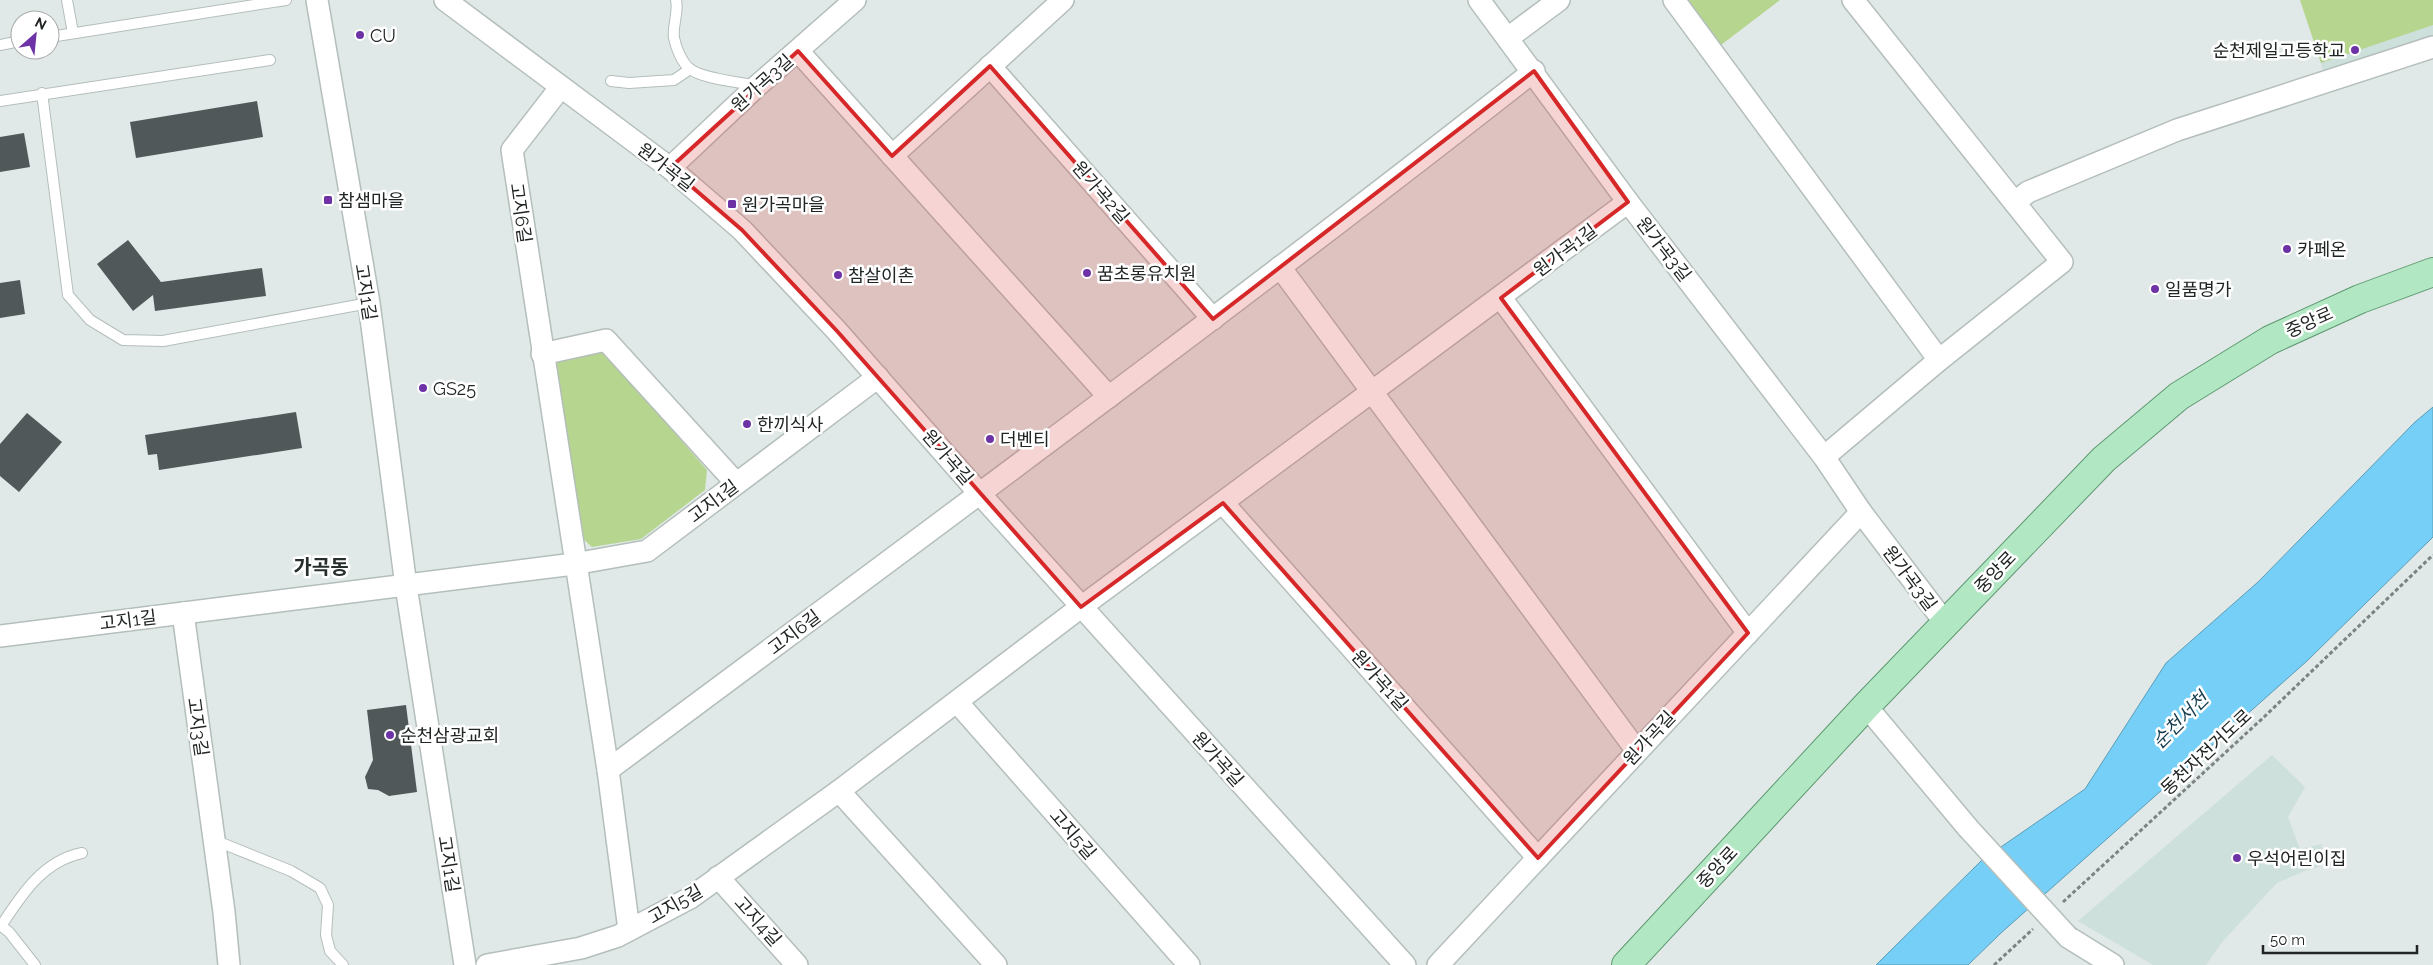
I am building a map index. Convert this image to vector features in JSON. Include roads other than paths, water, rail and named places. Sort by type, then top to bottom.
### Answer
[{"type":"main road","name":"중앙로","points":[[1626,965],[1866,706],[2104,459],[2179,396],[2270,340],[2360,299],[2433,272]]},
{"type":"street","name":"고지1길","points":[[317,0],[369,303],[406,586],[465,965]]},
{"type":"street","name":"원가곡길","points":[[444,0],[670,168],[742,230],[878,377],[1081,607],[1405,965]]},
{"type":"street","name":"원가곡3길","points":[[670,168],[757,86],[856,0]]},
{"type":"street","points":[[892,156],[1063,0]]},
{"type":"street","name":"원가곡3길","points":[[1479,0],[1534,71],[1628,202],[1824,457],[1861,512],[1946,624]]},
{"type":"street","points":[[1508,38],[1559,0]]},
{"type":"street","points":[[1674,0],[1939,360]]},
{"type":"street","points":[[1824,457],[1939,360],[2062,262],[1853,0]]},
{"type":"street","points":[[2015,202],[2028,192],[2177,130],[2433,47]]},
{"type":"street","points":[[798,51],[1109,398]]},
{"type":"street","name":"원가곡2길","points":[[990,66],[1212,319]]},
{"type":"street","points":[[980,494],[1109,398],[1534,71]]},
{"type":"street","name":"고지6길","points":[[560,88],[512,150],[574,564],[608,770],[629,930]]},
{"type":"street","name":"원가곡1길","points":[[1081,607],[1501,298],[1628,202]]},
{"type":"street","points":[[1280,267],[1637,751]]},
{"type":"street","points":[[1501,298],[1748,633]]},
{"type":"street","points":[[542,354],[606,340],[736,483]]},
{"type":"street","name":"고지1길","points":[[0,636],[574,564],[646,551],[878,377]]},
{"type":"street","name":"고지6길","points":[[608,770],[980,494]]},
{"type":"street","name":"원가곡1길","points":[[1223,503],[1538,858]]},
{"type":"street","name":"원가곡길","points":[[1438,965],[1861,512]]},
{"type":"street","name":"고지5길","points":[[487,965],[581,948],[618,936],[690,898],[839,790],[1081,607]]},
{"type":"street","name":"고지3길","points":[[183,613],[224,912],[229,965]]},
{"type":"street","name":"고지5길","points":[[957,702],[1189,965]]},
{"type":"street","points":[[1866,706],[1968,828],[2068,937],[2113,965]]},
{"type":"street","points":[[839,790],[996,965]]},
{"type":"street","name":"고지4길","points":[[718,877],[797,965]]},
{"type":"lane","points":[[67,0],[73,33]]},
{"type":"lane","points":[[60,35],[286,0]]},
{"type":"lane","points":[[676,0],[678,6],[674,37],[683,61],[690,69],[757,86]]},
{"type":"lane","points":[[0,101],[42,93],[270,60]]},
{"type":"lane","points":[[611,81],[629,83],[674,80],[690,69]]},
{"type":"lane","points":[[42,93],[68,295],[90,320],[123,340],[163,341],[369,303]]},
{"type":"lane","points":[[214,840],[291,871],[320,888],[328,905],[326,935],[330,951],[343,965]]},
{"type":"lane","points":[[35,965],[9,932],[0,925],[44,870],[66,856],[82,853]]},
{"type":"water","name":"순천서천","points":[[2433,407],[2433,537],[2307,661],[2001,933],[1968,965],[1876,965],[1982,860],[2085,789],[2166,663],[2258,582],[2415,422]]},
{"type":"place","name":"CU","points":[[360,35]]},
{"type":"place","name":"순천제일고등학교","points":[[2355,50]]},
{"type":"place","name":"참샘마을","points":[[328,200]]},
{"type":"place","name":"원가곡마을","points":[[732,204]]},
{"type":"place","name":"카페온","points":[[2287,249]]},
{"type":"place","name":"꿈초롱유치원","points":[[1087,273]]},
{"type":"place","name":"참살이촌","points":[[838,275]]},
{"type":"place","name":"일품명가","points":[[2155,289]]},
{"type":"place","name":"GS25","points":[[423,388]]},
{"type":"place","name":"한끼식사","points":[[747,424]]},
{"type":"place","name":"더벤티","points":[[990,439]]},
{"type":"place","name":"순천삼광교회","points":[[390,735]]},
{"type":"place","name":"우석어린이집","points":[[2237,858]]},
{"type":"district","name":"가곡동","points":[[321,567]]}]
